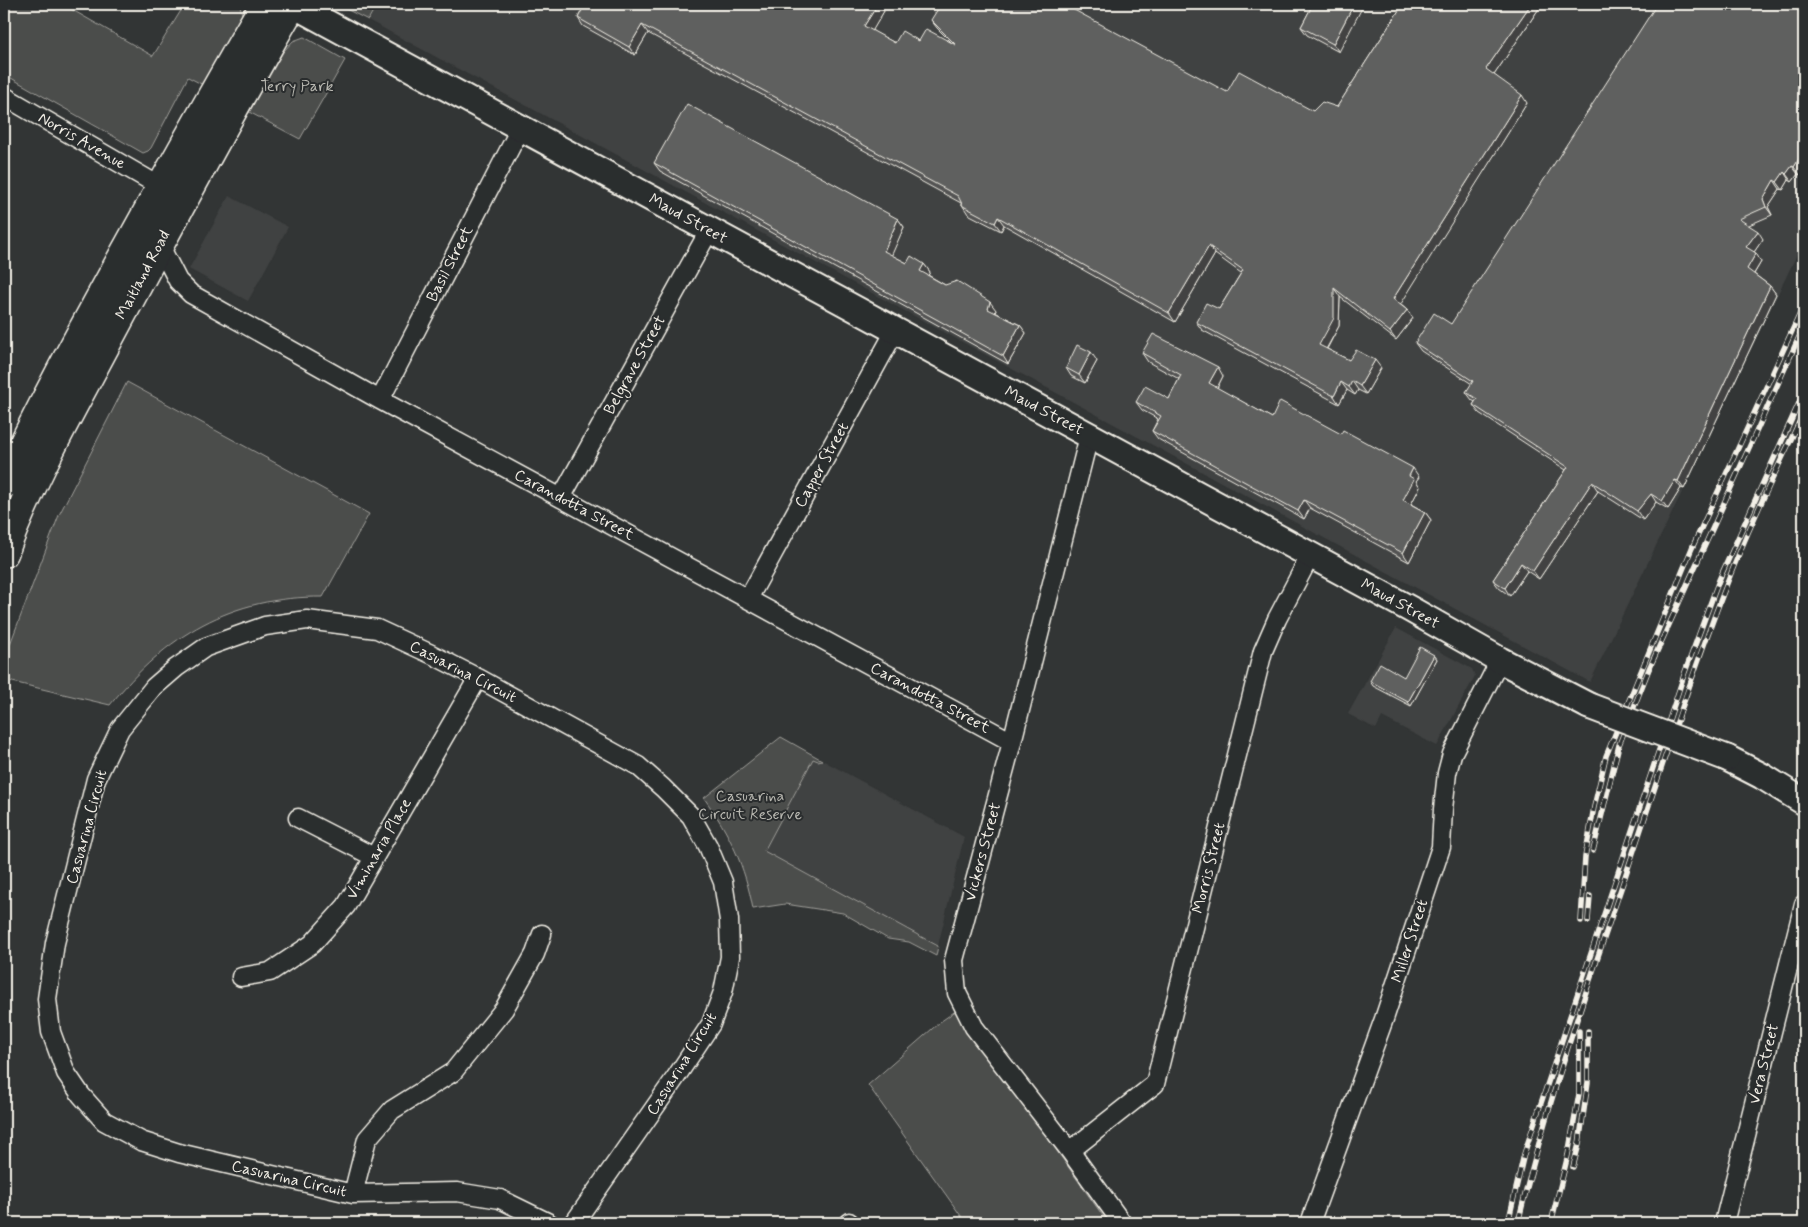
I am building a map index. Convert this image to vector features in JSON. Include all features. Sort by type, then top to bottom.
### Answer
[{"type":"main road","name":"Maitland Road","points":[[4,484],[32,425],[161,187],[266,4]]},
{"type":"main road","name":"Maitland Road","points":[[4,553],[26,496],[159,244],[293,4]]},
{"type":"main road","name":"Maud Street","points":[[293,4],[1410,609],[1500,660],[1589,706],[1727,758],[1762,776],[1804,802]]},
{"type":"street","name":"Norris Avenue","points":[[4,96],[161,187]]},
{"type":"street","name":"Basil Street","points":[[380,400],[521,128]]},
{"type":"street","name":"Belgrave Street","points":[[561,498],[709,231]]},
{"type":"street","name":"Carandotta Street","points":[[159,244],[174,275],[191,294],[380,400],[1012,742]]},
{"type":"street","name":"Capper Street","points":[[748,599],[895,331]]},
{"type":"street","name":"Vickers Street","points":[[1089,436],[1012,742],[954,960],[957,993],[974,1026],[1070,1151],[1122,1223]]},
{"type":"street","name":"Morris Street","points":[[1070,1151],[1155,1084],[1263,652],[1277,619],[1310,556]]},
{"type":"street","name":"Casuarina Circuit","points":[[549,1223],[500,1199],[457,1192],[354,1194],[179,1153],[141,1141],[104,1120],[80,1095],[66,1072],[51,1032],[47,999],[55,944],[96,779],[120,729],[154,687],[176,668],[206,647],[265,626],[307,620],[377,629],[478,678],[638,766],[691,816],[708,846],[723,882],[729,920],[730,957],[723,992],[711,1024],[574,1223]]},
{"type":"street","name":"Miller Street","points":[[1310,1223],[1384,1019],[1442,847],[1447,773],[1452,754],[1500,660]]},
{"type":"street","name":"Viminaria Place","points":[[241,977],[270,972],[312,944],[346,906],[478,678]]},
{"type":"street","points":[[298,818],[374,857]]},
{"type":"street","name":"Vera Street","points":[[1724,1223],[1804,904]]},
{"type":"street","points":[[354,1194],[368,1139],[392,1110],[453,1072],[504,1009],[535,954],[542,934]]},
{"type":"shaded area","points":[[377,4],[1804,4],[1804,240],[1590,682],[368,20]]},
{"type":"shaded area","points":[[229,196],[288,227],[248,301],[189,269]]},
{"type":"shaded area","points":[[1396,628],[1472,669],[1475,676],[1437,746],[1382,717],[1376,729],[1348,714]]},
{"type":"shaded area","points":[[813,759],[822,760],[964,837],[938,946],[764,851]]},
{"type":"green space","points":[[4,4],[62,4],[153,56],[185,4],[240,4],[242,27],[211,89],[188,77],[151,148],[143,153],[4,74]]},
{"type":"green space","points":[[336,4],[377,4],[368,20]]},
{"type":"green space","name":"Terry Park","points":[[304,37],[345,60],[300,139],[249,112],[283,52],[293,41]]},
{"type":"green space","points":[[127,382],[369,514],[323,597],[290,598],[259,604],[230,612],[203,624],[154,658],[131,680],[110,705],[4,680],[4,660],[59,515]]},
{"type":"green space","name":"Casuarina Circuit Reserve","points":[[781,737],[822,760],[813,759],[764,851],[938,946],[936,956],[909,942],[888,939],[843,913],[785,904],[753,909],[741,864],[722,824],[704,798]]},
{"type":"green space","points":[[957,1010],[1108,1223],[966,1223],[868,1085],[940,1022]]},
{"type":"building","points":[[585,4],[878,4],[864,26],[895,43],[902,31],[919,41],[926,29],[956,45],[931,20],[941,4],[1063,4],[1227,92],[1239,71],[1313,111],[1322,102],[1337,107],[1403,4],[1531,4],[1486,69],[1522,95],[1393,299],[1407,310],[1390,332],[1334,288],[1334,318],[1319,345],[1349,360],[1356,350],[1375,360],[1360,386],[1352,381],[1349,387],[1341,382],[1334,396],[1196,322],[1206,303],[1219,309],[1243,270],[1209,246],[1169,313],[998,217],[995,223],[963,206],[958,196],[642,25],[629,47],[578,18]]},
{"type":"building","points":[[1313,4],[1354,4],[1333,44],[1301,27]]},
{"type":"building","points":[[1657,4],[1804,4],[1804,151],[1794,167],[1792,166],[1786,174],[1784,172],[1777,182],[1774,180],[1763,199],[1766,207],[1739,219],[1758,231],[1746,247],[1756,253],[1747,269],[1770,286],[1678,481],[1675,480],[1662,501],[1651,494],[1637,511],[1592,482],[1533,571],[1521,563],[1505,588],[1493,580],[1568,467],[1473,405],[1477,399],[1466,392],[1473,381],[1415,343],[1434,313],[1451,324]]},
{"type":"building","points":[[687,104],[898,219],[884,251],[907,263],[911,256],[924,264],[920,271],[945,285],[957,281],[990,302],[988,309],[1020,325],[1003,356],[654,163]]},
{"type":"building","points":[[1153,334],[1218,367],[1209,383],[1272,418],[1280,401],[1341,434],[1343,430],[1413,468],[1409,476],[1414,479],[1403,500],[1425,512],[1403,553],[1304,500],[1298,511],[1152,431],[1161,416],[1136,402],[1145,386],[1169,399],[1181,375],[1142,353]]},
{"type":"building","points":[[1077,345],[1091,352],[1079,375],[1066,368]]},
{"type":"building","points":[[1420,647],[1434,655],[1408,702],[1370,681],[1380,663],[1404,677]]},
{"type":"railway","points":[[1581,921],[1585,857],[1606,756],[1692,548],[1804,305]]},
{"type":"railway","points":[[1593,851],[1619,745],[1649,669],[1804,326]]},
{"type":"railway","points":[[1508,1223],[1524,1154],[1685,672],[1719,580],[1804,392]]},
{"type":"railway","points":[[1518,1223],[1529,1178],[1569,1044],[1688,691],[1735,564],[1804,412]]},
{"type":"railway","points":[[1588,921],[1590,896]]},
{"type":"railway","points":[[1551,1223],[1568,1155],[1579,1094],[1579,1031]]},
{"type":"railway","points":[[1573,1167],[1579,1144],[1588,1082],[1588,1031]]}]
